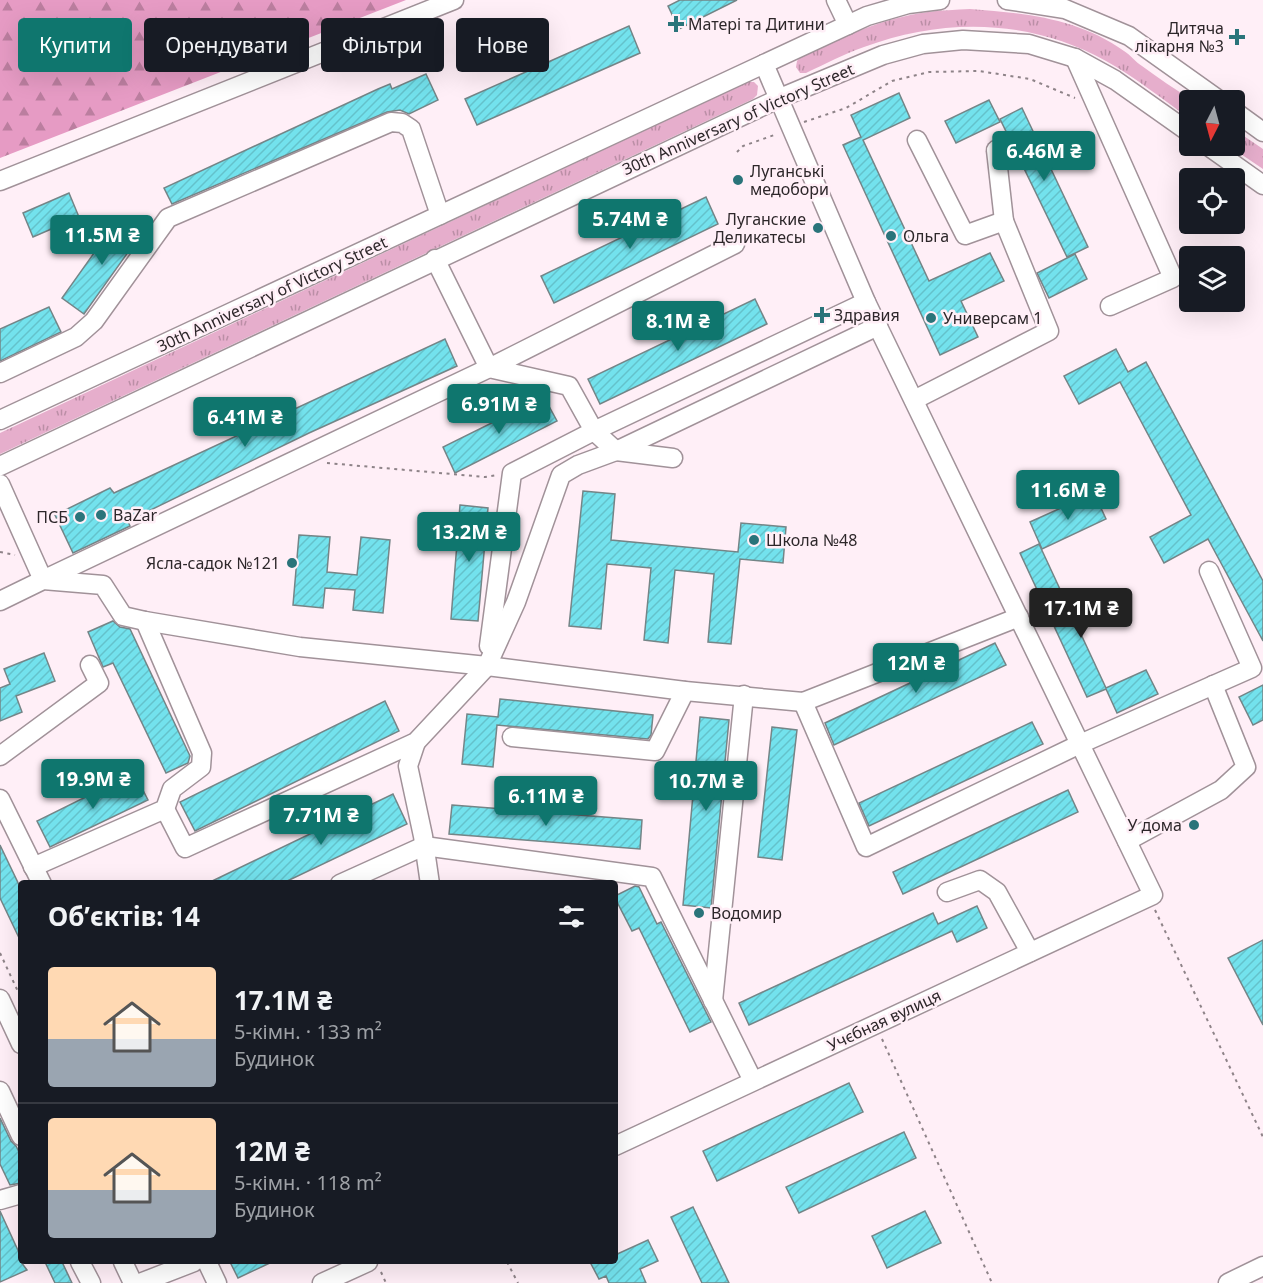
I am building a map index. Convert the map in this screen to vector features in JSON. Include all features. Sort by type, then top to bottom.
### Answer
[{"type":"street","points":[[0,181],[454,0]]},
{"type":"street","points":[[836,0],[848,25]]},
{"type":"street","name":"30th Anniversary of Victory Street","points":[[0,420],[867,16],[908,4],[940,0]]},
{"type":"street","points":[[1007,0],[1067,4],[1129,36],[1205,90]]},
{"type":"street","name":"30th Anniversary of Victory Street","points":[[0,466],[780,98],[883,55],[923,44],[963,40],[1029,44],[1075,58],[1115,80],[1179,125]]},
{"type":"street","points":[[1075,58],[1173,278],[1110,306]]},
{"type":"street","points":[[764,64],[866,303],[1153,895]]},
{"type":"street","points":[[1245,119],[1263,132]]},
{"type":"street","points":[[0,373],[76,337],[94,321],[168,218],[391,122],[402,123],[411,129],[440,215]]},
{"type":"street","points":[[917,140],[965,235],[1004,221]]},
{"type":"street","points":[[914,400],[1049,331],[1004,221],[996,150]]},
{"type":"street","points":[[1222,156],[1263,185]]},
{"type":"street","points":[[0,601],[489,368],[735,244]]},
{"type":"street","points":[[435,259],[489,368]]},
{"type":"street","points":[[487,666],[512,473],[594,431],[866,303]]},
{"type":"street","points":[[145,621],[202,753],[201,767],[172,789],[165,809],[185,848],[416,742],[487,666],[516,602],[561,475],[578,465],[616,451],[878,326]]},
{"type":"street","points":[[489,368],[569,386],[594,431],[616,451],[673,458]]},
{"type":"street","points":[[0,484],[43,580]]},
{"type":"street","points":[[803,702],[866,847],[1080,744],[1252,668],[1209,571]]},
{"type":"street","points":[[43,580],[103,585],[123,616],[300,647],[487,666],[685,691],[803,702],[1019,617]]},
{"type":"street","points":[[0,756],[99,683],[90,665]]},
{"type":"street","points":[[1127,841],[1221,790],[1246,767],[1213,685]]},
{"type":"street","points":[[512,737],[655,751],[685,691]]},
{"type":"street","points":[[713,1001],[744,695]]},
{"type":"street","points":[[416,742],[408,766],[429,880]]},
{"type":"street","points":[[0,799],[40,880]]},
{"type":"street","points":[[33,867],[165,809]]},
{"type":"street","points":[[349,880],[424,846],[652,877],[753,1081]]},
{"type":"street","points":[[947,892],[980,880],[997,892],[1030,952]]},
{"type":"street","name":"Учєбная вулиця","points":[[618,1145],[1153,895]]},
{"type":"street","points":[[0,999],[18,1038]]},
{"type":"street","points":[[0,1092],[18,1130]]},
{"type":"street","points":[[0,1200],[18,1195]]},
{"type":"street","points":[[81,1264],[91,1283]]},
{"type":"street","points":[[124,1264],[133,1283]]},
{"type":"street","points":[[140,1283],[189,1264]]},
{"type":"street","points":[[208,1264],[217,1283]]},
{"type":"street","points":[[322,1283],[364,1264]]},
{"type":"street","points":[[1228,1283],[1263,1266]]},
{"type":"path","points":[[737,152],[743,146],[817,116],[846,108],[892,81],[929,72],[979,71],[1030,79],[1099,110]]},
{"type":"path","points":[[319,462],[485,477],[512,473]]},
{"type":"path","points":[[1153,895],[1155,914],[1263,1137]]},
{"type":"path","points":[[0,953],[18,992]]},
{"type":"path","points":[[875,1025],[992,1283]]},
{"type":"path","points":[[508,1264],[518,1283]]},
{"type":"green space","points":[[0,0],[406,0],[360,18],[321,18],[321,33],[309,38],[309,18],[144,18],[144,72],[221,72],[0,158]]},
{"type":"green space","points":[[970,9],[1030,15],[1088,31],[1126,53],[1179,91],[1179,111],[1106,61],[1077,47],[1018,30],[956,27],[925,31],[894,37],[864,47],[806,73],[800,73],[796,67],[801,56],[847,35],[895,19],[943,10]]},
{"type":"green space","points":[[748,82],[754,82],[758,86],[757,95],[753,99],[0,454],[0,433]]},
{"type":"green space","points":[[1245,137],[1263,149],[1263,169],[1244,156]]},
{"type":"building","points":[[680,0],[737,0],[679,29],[668,6]]},
{"type":"building","points":[[629,26],[640,53],[477,125],[465,99],[526,72],[549,72],[549,62]]},
{"type":"building","points":[[426,74],[438,100],[409,114],[400,110],[387,112],[172,204],[164,188],[378,89],[390,84],[392,89]]},
{"type":"building","points":[[899,93],[910,118],[863,140],[929,281],[990,253],[1004,281],[961,301],[978,337],[940,355],[843,145],[861,137],[851,115]]},
{"type":"building","points":[[989,100],[1000,122],[956,143],[945,121]]},
{"type":"building","points":[[1022,108],[1088,247],[1067,257],[1000,119]]},
{"type":"building","points":[[69,193],[79,217],[33,237],[23,213]]},
{"type":"building","points":[[706,197],[718,224],[554,303],[541,276]]},
{"type":"building","points":[[119,218],[141,234],[84,314],[62,298]]},
{"type":"building","points":[[1075,254],[1087,279],[1049,298],[1037,273]]},
{"type":"building","points":[[755,299],[767,324],[600,404],[588,379]]},
{"type":"building","points":[[49,307],[61,332],[0,361],[0,329]]},
{"type":"building","points":[[445,339],[457,366],[309,433],[128,521],[130,526],[73,553],[55,515],[110,488],[114,493]]},
{"type":"building","points":[[1116,349],[1128,372],[1146,362],[1263,581],[1263,641],[1208,539],[1164,563],[1150,537],[1191,515],[1120,382],[1079,404],[1064,376]]},
{"type":"building","points":[[544,397],[557,421],[455,473],[443,447]]},
{"type":"building","points":[[583,491],[615,494],[611,540],[738,552],[741,523],[786,527],[783,563],[740,559],[731,644],[708,642],[714,574],[675,570],[668,643],[644,640],[651,568],[607,564],[601,629],[569,626]]},
{"type":"building","points":[[1094,493],[1106,519],[1042,549],[1030,522]]},
{"type":"building","points":[[460,505],[488,508],[478,621],[451,619]]},
{"type":"building","points":[[299,535],[330,537],[327,572],[357,575],[361,537],[390,540],[383,613],[353,610],[355,590],[325,588],[323,608],[293,605]]},
{"type":"building","points":[[1039,544],[1106,688],[1146,670],[1158,694],[1117,713],[1106,689],[1087,697],[1020,553]]},
{"type":"building","points":[[113,621],[120,627],[130,629],[190,756],[188,763],[166,773],[113,663],[103,667],[88,632]]},
{"type":"building","points":[[995,643],[1006,665],[834,745],[825,723]]},
{"type":"building","points":[[44,653],[55,681],[16,696],[22,712],[0,721],[0,688],[10,684],[4,669]]},
{"type":"building","points":[[1263,685],[1263,720],[1253,725],[1239,697]]},
{"type":"building","points":[[500,699],[653,715],[651,735],[648,739],[497,725],[493,767],[462,764],[467,714],[498,717]]},
{"type":"building","points":[[385,701],[399,731],[195,831],[180,802]]},
{"type":"building","points":[[700,717],[729,720],[711,908],[683,905]]},
{"type":"building","points":[[1032,722],[1043,744],[869,826],[859,803]]},
{"type":"building","points":[[772,727],[797,730],[782,860],[758,857]]},
{"type":"building","points":[[134,773],[148,800],[50,847],[37,821]]},
{"type":"building","points":[[1068,790],[1078,812],[903,894],[893,872]]},
{"type":"building","points":[[393,794],[407,824],[289,880],[214,880]]},
{"type":"building","points":[[452,805],[642,820],[640,849],[449,834]]},
{"type":"building","points":[[0,845],[18,883],[18,936],[0,898]]},
{"type":"building","points":[[635,886],[639,887],[657,924],[661,922],[711,1022],[690,1032],[639,928],[632,931],[618,904],[618,894]]},
{"type":"building","points":[[977,906],[987,928],[957,942],[952,931],[749,1025],[739,1003],[933,913],[938,924]]},
{"type":"building","points":[[1263,940],[1263,1025],[1228,958]]},
{"type":"building","points":[[849,1083],[863,1112],[717,1181],[703,1151]]},
{"type":"building","points":[[0,1118],[18,1150],[18,1184],[10,1185],[0,1164]]},
{"type":"building","points":[[904,1132],[916,1158],[799,1213],[786,1187]]},
{"type":"building","points":[[693,1207],[729,1283],[702,1283],[671,1217]]},
{"type":"building","points":[[0,1211],[18,1250],[18,1264],[22,1264],[27,1270],[0,1282]]},
{"type":"building","points":[[925,1211],[941,1243],[887,1268],[872,1236]]},
{"type":"building","points":[[648,1240],[658,1261],[640,1269],[646,1283],[609,1283],[606,1276],[599,1279],[591,1264],[618,1264],[618,1254]]},
{"type":"building","points":[[46,1264],[63,1264],[72,1283],[55,1283]]},
{"type":"building","points":[[231,1264],[268,1264],[238,1278]]},
{"type":"place","name":"Матері та Дитини","points":[[676,24]]},
{"type":"place","name":"Дитяча лікарня №3","points":[[1237,37]]},
{"type":"place","name":"Луганські медобори","points":[[738,180]]},
{"type":"place","name":"Луганские Деликатесы","points":[[818,228]]},
{"type":"place","name":"Ольга","points":[[891,236]]},
{"type":"place","name":"Здравия","points":[[822,315]]},
{"type":"place","name":"Универсам 1","points":[[931,318]]},
{"type":"place","name":"BaZar","points":[[101,515]]},
{"type":"place","name":"ПСБ","points":[[80,517]]},
{"type":"place","name":"Школа №48","points":[[754,540]]},
{"type":"place","name":"Ясла-садок №121","points":[[292,563]]},
{"type":"place","name":"У дома","points":[[1194,825]]},
{"type":"place","name":"Водомир","points":[[699,913]]}]
